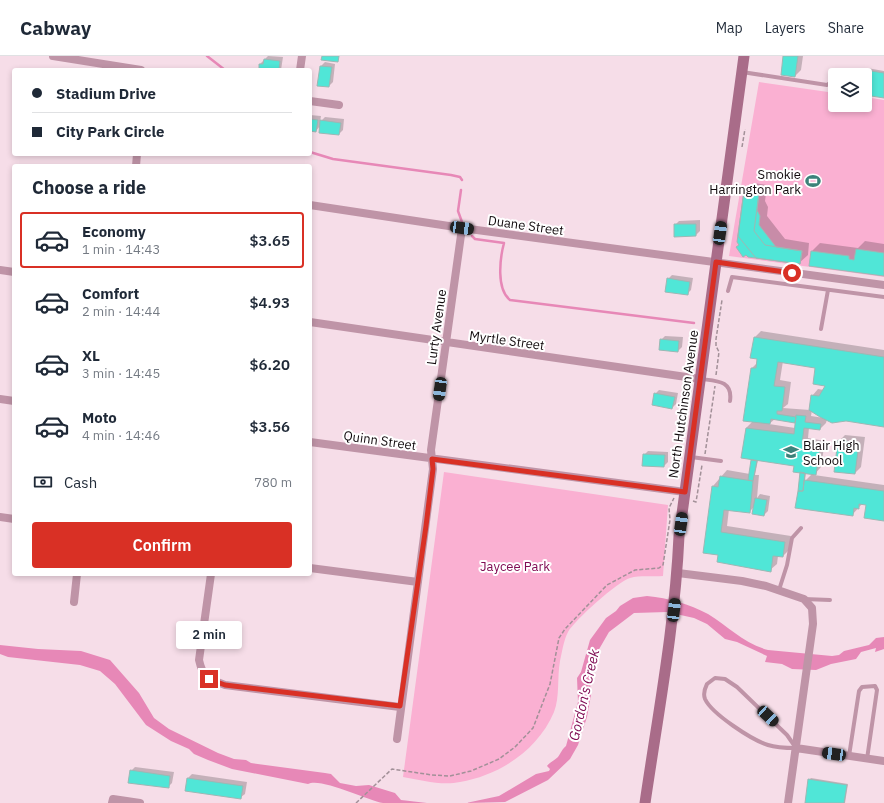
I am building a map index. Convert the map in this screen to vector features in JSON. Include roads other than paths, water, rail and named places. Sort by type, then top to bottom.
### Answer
[{"type":"main road","name":"North Hutchinson Avenue","points":[[645,803],[672,623],[685,496],[744,56]]},
{"type":"street","points":[[53,56],[85,58],[132,68]]},
{"type":"street","points":[[300,68],[302,56]]},
{"type":"street","points":[[312,101],[339,105]]},
{"type":"street","name":"Duane Street","points":[[312,205],[462,228],[884,285]]},
{"type":"street","name":"Lurty Avenue","points":[[397,739],[400,706],[433,469],[431,450],[462,228]]},
{"type":"street","points":[[0,270],[12,272]]},
{"type":"street","name":"Myrtle Street","points":[[312,322],[700,379]]},
{"type":"street","points":[[0,399],[12,401]]},
{"type":"street","name":"Quinn Street","points":[[312,442],[685,496]]},
{"type":"street","points":[[0,517],[12,520]]},
{"type":"street","points":[[312,568],[418,582]]},
{"type":"street","points":[[678,573],[742,581],[804,599],[812,608],[814,624],[788,803]]},
{"type":"street","points":[[74,602],[78,576]]},
{"type":"street","points":[[211,576],[199,660],[202,671],[209,679],[225,685],[400,706]]},
{"type":"street","points":[[796,748],[884,761]]},
{"type":"street","points":[[113,801],[140,803]]},
{"type":"lane","points":[[742,72],[828,83]]},
{"type":"lane","points":[[728,291],[732,277],[884,297]]},
{"type":"lane","points":[[821,329],[828,290]]},
{"type":"lane","points":[[700,379],[715,381],[729,388],[731,394],[730,401]]},
{"type":"lane","points":[[690,457],[721,461]]},
{"type":"lane","points":[[779,591],[787,565],[792,538],[801,528]]},
{"type":"lane","points":[[804,599],[830,600]]},
{"type":"lane","points":[[715,678],[725,679],[731,682],[787,735],[796,748],[769,746],[743,733],[709,704],[704,693],[710,680],[715,678]]},
{"type":"lane","points":[[849,756],[860,689],[865,686],[875,686],[878,690],[867,759]]},
{"type":"water","name":"Gordon's Creek","points":[[647,596],[671,600],[701,610],[751,644],[768,650],[832,656],[839,655],[844,651],[869,645],[876,638],[884,637],[884,649],[875,652],[876,648],[861,652],[856,659],[831,664],[816,670],[792,669],[782,664],[765,662],[767,656],[737,642],[725,639],[707,624],[694,618],[667,612],[634,613],[609,632],[598,651],[590,681],[591,695],[587,717],[578,745],[570,759],[548,780],[505,802],[466,803],[499,796],[536,774],[549,771],[550,769],[547,766],[549,763],[558,757],[566,746],[578,702],[577,678],[581,672],[590,640],[606,618],[620,606],[633,598]]},
{"type":"water","points":[[0,645],[81,651],[110,660],[139,693],[154,718],[169,729],[218,753],[234,759],[246,760],[251,763],[331,774],[340,783],[356,786],[369,785],[395,793],[401,800],[427,803],[383,803],[333,786],[314,783],[308,784],[232,769],[194,754],[189,749],[171,741],[146,725],[115,684],[100,671],[80,665],[8,657],[0,654]]},
{"type":"waterway","points":[[207,56],[222,68]]},
{"type":"waterway","points":[[312,153],[333,159],[451,175],[460,177],[462,180]]},
{"type":"waterway","points":[[461,190],[458,211],[462,222]]},
{"type":"waterway","points":[[472,236],[475,239],[504,243],[500,273],[503,289],[510,300],[694,323]]},
{"type":"place","name":"Smokie Harrington Park","points":[[813,181]]},
{"type":"place","name":"Blair High School","points":[[791,452]]},
{"type":"park label","name":"Jaycee Park","points":[[515,566]]}]
